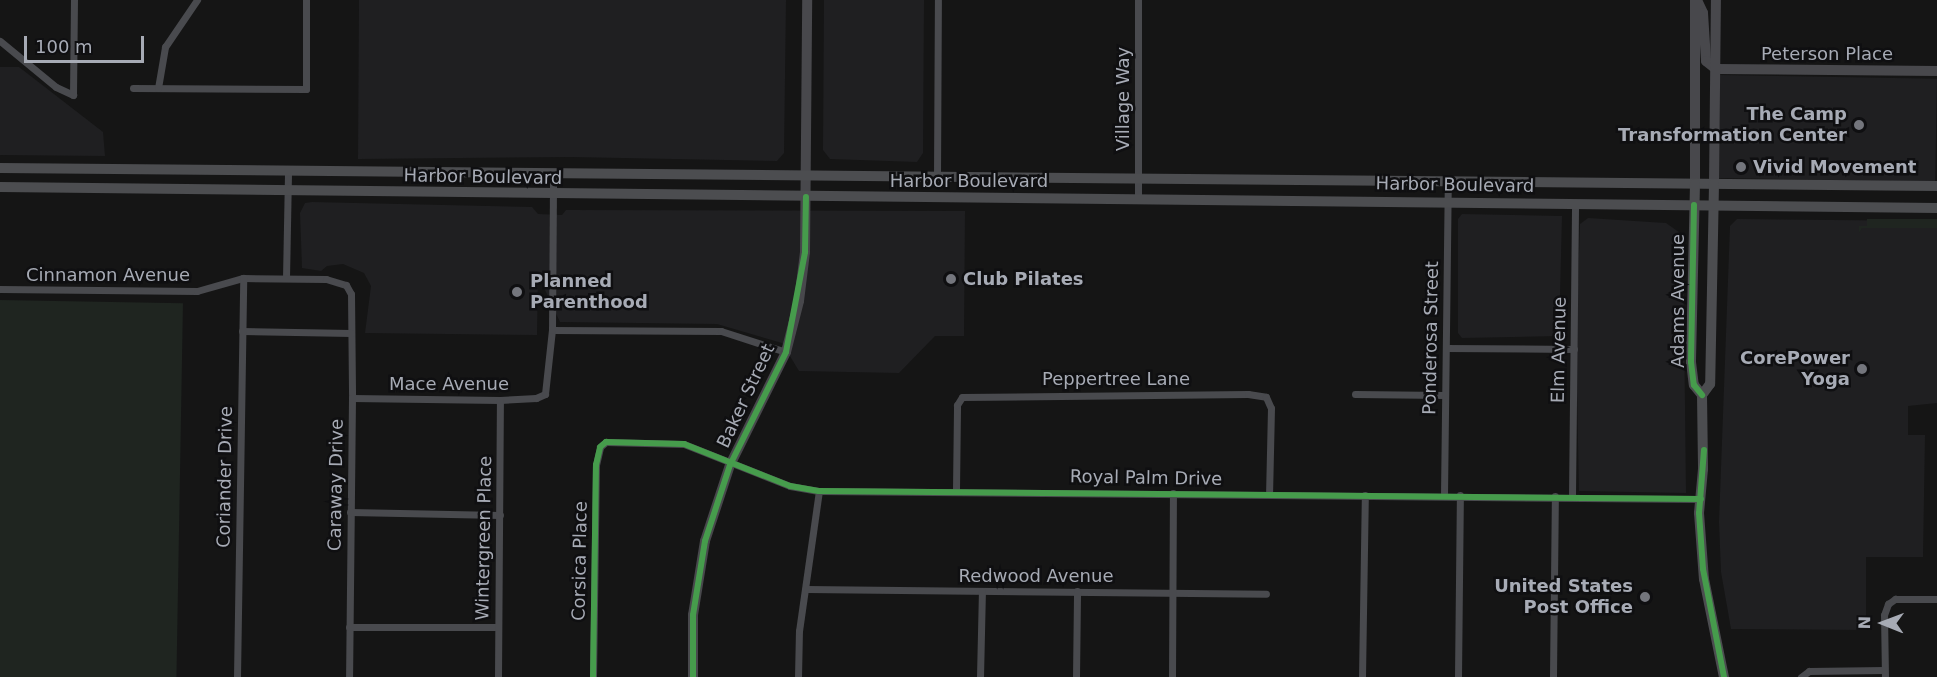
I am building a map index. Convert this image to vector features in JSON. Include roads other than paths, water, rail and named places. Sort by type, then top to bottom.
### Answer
[{"type":"main road","name":"Harbor Boulevard","points":[[0,168],[1937,186]]},
{"type":"main road","points":[[90,169],[91,188]]},
{"type":"main road","name":"Adams Avenue","points":[[1695,184],[1691,362],[1694,385],[1702,395]]},
{"type":"main road","name":"Adams Avenue","points":[[1714,184],[1710,384],[1702,395],[1702,569],[1724,677]]},
{"type":"main road","name":"Harbor Boulevard","points":[[0,187],[552,195],[1138,198],[1937,208]]},
{"type":"street","points":[[0,41],[56,87],[73,95],[74,0]]},
{"type":"street","points":[[158,88],[165,47],[196,2],[187,0]]},
{"type":"street","points":[[133,88],[306,89],[306,0]]},
{"type":"street","name":"Baker Street","points":[[693,677],[693,615],[705,541],[730,465],[786,352],[805,252],[807,0]]},
{"type":"street","points":[[937,176],[938,0]]},
{"type":"street","name":"Village Way","points":[[1138,0],[1138,198]]},
{"type":"street","points":[[1696,0],[1703,13],[1706,61],[1716,69]]},
{"type":"street","name":"Adams Avenue","points":[[1695,184],[1696,0]]},
{"type":"street","name":"Adams Avenue","points":[[1714,184],[1716,0]]},
{"type":"street","name":"Peterson Place","points":[[1716,69],[1937,71]]},
{"type":"street","points":[[286,278],[288,170]]},
{"type":"street","points":[[553,172],[552,330],[721,331],[786,352]]},
{"type":"street","name":"Ponderosa Street","points":[[1444,495],[1448,181]]},
{"type":"street","name":"Elm Avenue","points":[[1572,496],[1575,203]]},
{"type":"street","name":"Cinnamon Avenue","points":[[0,289],[198,291],[243,278],[286,278],[339,281],[351,294]]},
{"type":"street","name":"Coriander Drive","points":[[237,677],[243,278]]},
{"type":"street","name":"Caraway Drive","points":[[349,677],[351,294]]},
{"type":"street","points":[[242,330],[351,333]]},
{"type":"street","name":"Mace Avenue","points":[[352,398],[500,400],[536,398],[544,394],[552,330]]},
{"type":"street","points":[[1446,348],[1574,348]]},
{"type":"street","name":"Peppertree Lane","points":[[956,490],[957,405],[962,396],[1248,394],[1266,397],[1271,408],[1269,495]]},
{"type":"street","points":[[1355,394],[1445,395]]},
{"type":"street","name":"Wintergreen Place","points":[[498,677],[500,400]]},
{"type":"street","name":"Royal Palm Drive","points":[[600,447],[615,441],[684,444],[730,465],[790,486],[819,490],[1572,496],[1701,500]]},
{"type":"street","name":"Corsica Place","points":[[593,677],[596,465],[600,447]]},
{"type":"street","points":[[798,677],[806,589],[819,490]]},
{"type":"street","points":[[1172,677],[1173,493]]},
{"type":"street","points":[[1362,677],[1365,495]]},
{"type":"street","points":[[1458,677],[1460,495]]},
{"type":"street","points":[[1553,677],[1555,496]]},
{"type":"street","points":[[350,512],[500,515]]},
{"type":"street","name":"Redwood Avenue","points":[[806,589],[1171,591],[1266,594]]},
{"type":"street","points":[[980,677],[982,591]]},
{"type":"street","points":[[1076,677],[1077,591]]},
{"type":"street","points":[[1802,676],[1884,674],[1884,615],[1888,604],[1895,599],[1937,599]]},
{"type":"street","points":[[349,627],[498,627]]},
{"type":"place","name":"The Camp Transformation Center","points":[[1859,125]]},
{"type":"place","name":"Vivid Movement","points":[[1741,167]]},
{"type":"place","name":"Club Pilates","points":[[951,279]]},
{"type":"place","name":"Planned Parenthood","points":[[517,292]]},
{"type":"place","name":"CorePower Yoga","points":[[1862,369]]},
{"type":"place","name":"United States Post Office","points":[[1645,597]]}]
